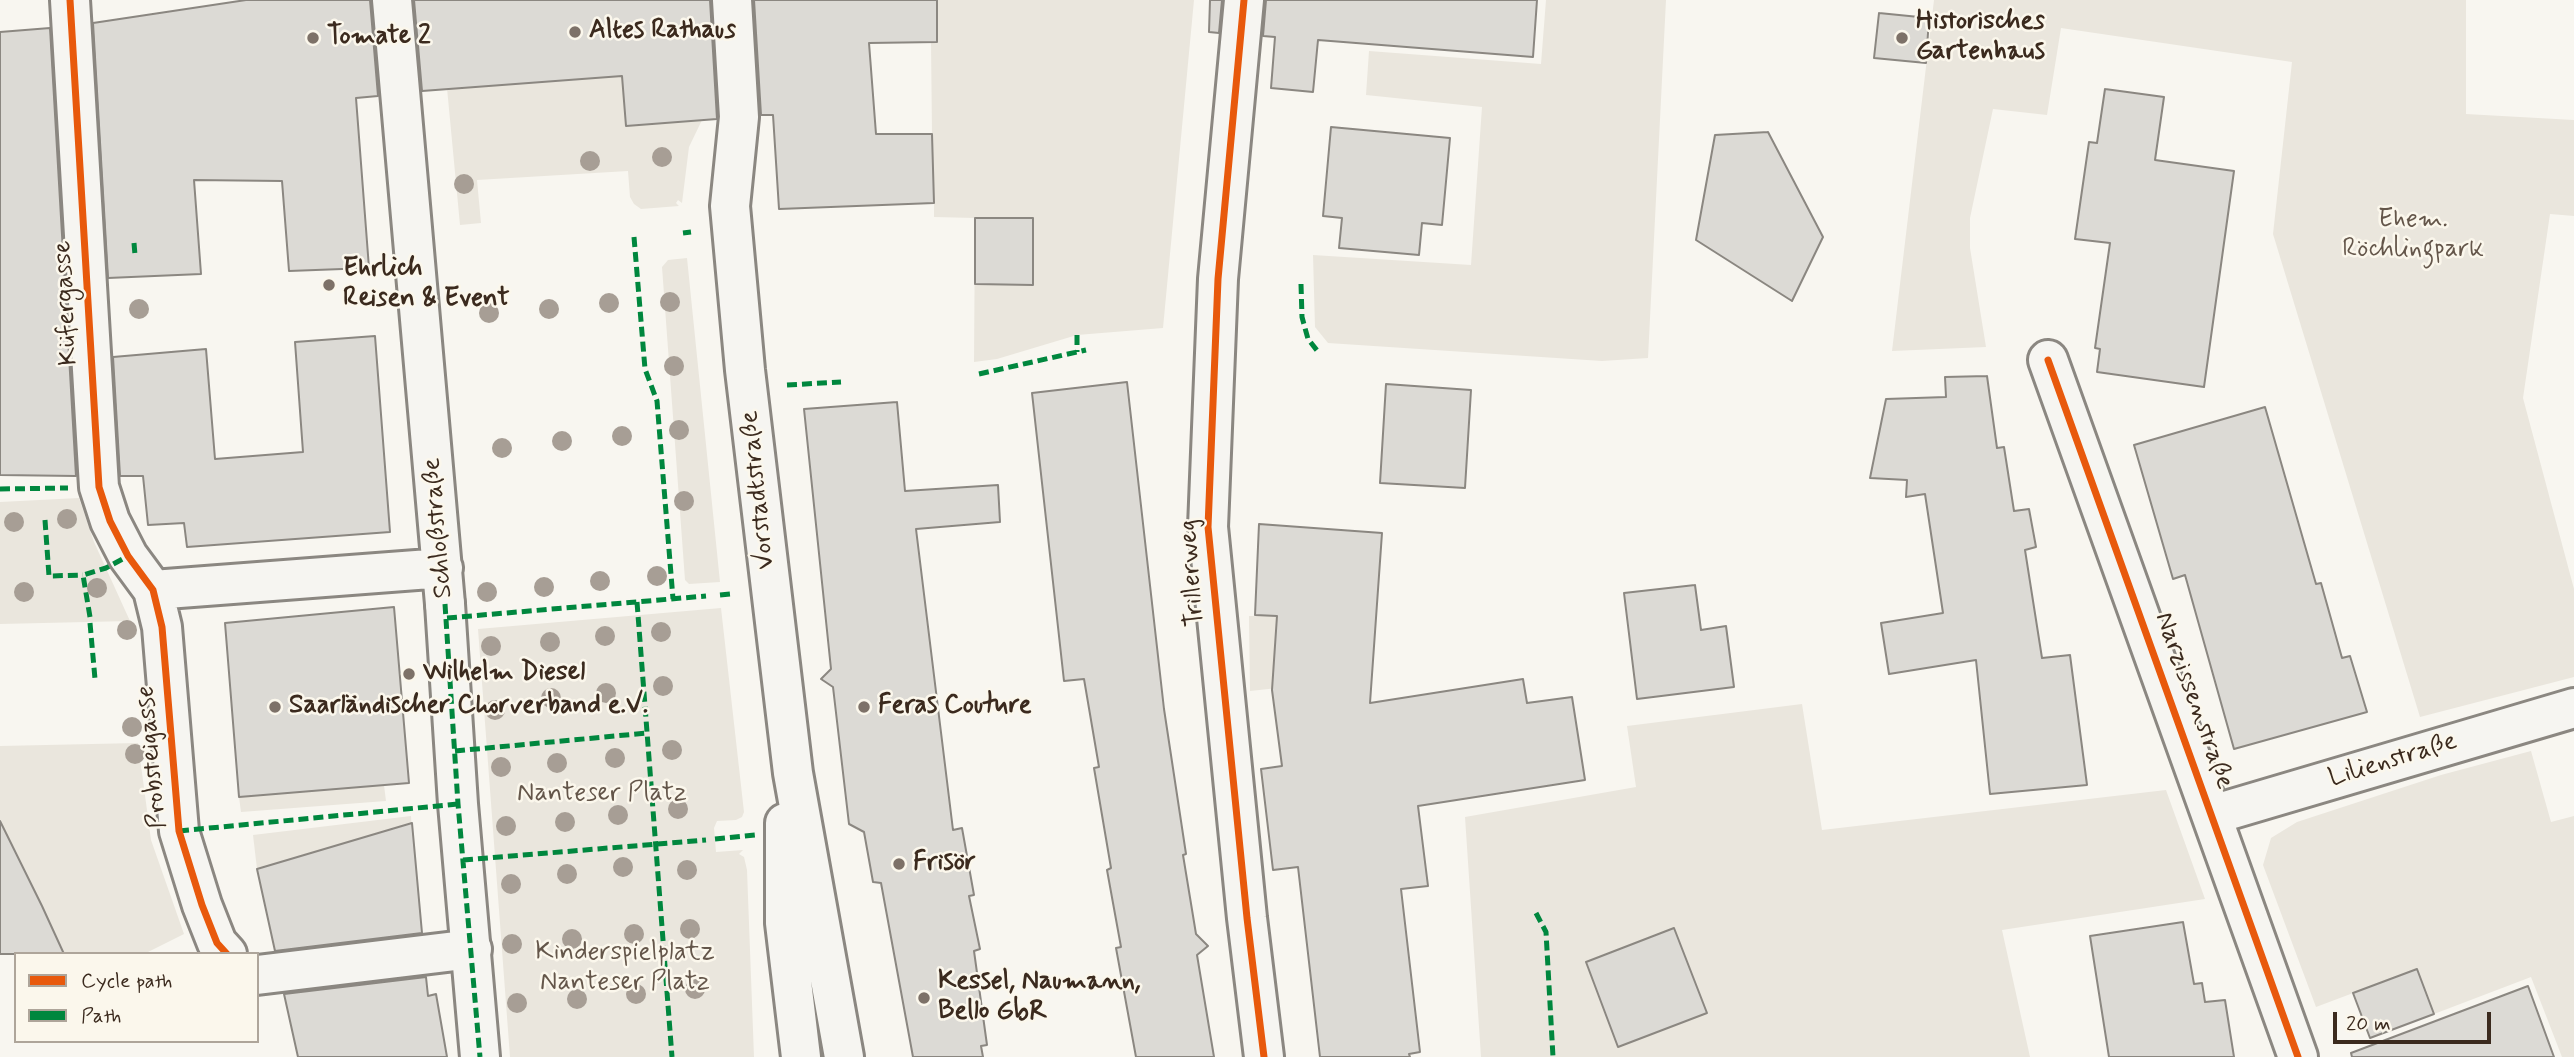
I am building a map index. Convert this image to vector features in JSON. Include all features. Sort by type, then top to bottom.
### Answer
[{"type":"street","name":"Küfergasse","points":[[70,0],[99,486],[110,521],[128,556],[153,590]]},
{"type":"street","name":"Schloßstraße","points":[[391,0],[444,586],[459,815],[480,1057]]},
{"type":"street","name":"Vorstadtstraße","points":[[732,0],[738,117],[730,206],[760,500],[793,773],[844,1057]]},
{"type":"street","name":"Trillerweg","points":[[1244,0],[1217,291],[1208,527],[1247,918],[1264,1057]]},
{"type":"street","name":"Narzissenstraße","points":[[2048,360],[2298,1057]]},
{"type":"street","points":[[153,590],[444,586]]},
{"type":"street","name":"Probsteigasse","points":[[153,590],[162,627],[179,831],[202,905],[217,943],[225,952]]},
{"type":"street","name":"Lilienstraße","points":[[2212,815],[2574,708]]},
{"type":"street","name":"Vorstadtstraße","points":[[793,773],[783,838],[785,923],[801,1057]]},
{"type":"street","points":[[259,975],[472,949]]},
{"type":"green space","points":[[868,0],[1194,0],[1163,328],[1077,335],[997,359],[974,362],[975,218],[934,217],[934,203],[881,204],[876,134],[932,134],[931,42]]},
{"type":"green space","points":[[1546,0],[1666,0],[1648,358],[1602,361],[1328,343],[1315,327],[1313,255],[1471,265],[1482,107],[1366,95],[1369,51],[1541,64]]},
{"type":"green space","name":"Ehem. Röchlingpark","points":[[1934,0],[2466,0],[2466,114],[2574,120],[2574,216],[2550,214],[2523,398],[2574,589],[2574,677],[2420,717],[2273,234],[2292,62],[2061,28],[2047,115],[1993,109],[1970,218],[1970,248],[1986,347],[1892,351]]},
{"type":"green space","points":[[621,65],[626,126],[702,120],[689,147],[682,203],[678,200],[676,203],[679,206],[641,209],[630,197],[628,171],[477,180],[481,223],[460,225],[447,88],[576,80]]},
{"type":"green space","points":[[687,258],[720,582],[689,584],[685,580],[662,267],[668,260]]},
{"type":"green space","points":[[79,498],[94,542],[130,621],[0,624],[0,502]]},
{"type":"green space","name":"Nanteser Platz","points":[[721,608],[744,812],[742,817],[736,820],[717,821],[714,828],[716,852],[743,850],[739,854],[744,857],[747,870],[754,1057],[510,1057],[478,629]]},
{"type":"green space","points":[[1249,616],[1277,616],[1274,653],[1296,686],[1250,691]]},
{"type":"green space","points":[[1802,704],[1822,830],[2166,790],[2205,899],[2002,930],[2030,1057],[1481,1057],[1465,817],[1636,787],[1627,726]]},
{"type":"green space","points":[[138,743],[151,840],[184,934],[148,952],[63,952],[42,906],[0,857],[0,746]]},
{"type":"green space","points":[[2531,751],[2551,822],[2574,816],[2574,1057],[2562,1057],[2531,977],[2434,1014],[2417,969],[2316,1007],[2263,865],[2271,838],[2297,822],[2441,775]]},
{"type":"green space","points":[[384,785],[386,801],[241,812],[239,797]]},
{"type":"green space","points":[[411,816],[412,832],[257,869],[253,835]]},
{"type":"building","points":[[246,0],[370,0],[378,96],[356,98],[369,268],[289,271],[282,181],[194,180],[201,274],[108,278],[93,23]]},
{"type":"building","name":"Altes Rathaus","points":[[414,0],[710,0],[717,119],[626,126],[622,76],[422,91]]},
{"type":"building","points":[[754,0],[937,0],[937,42],[869,43],[876,134],[932,134],[934,203],[779,209],[773,115],[761,115]]},
{"type":"building","points":[[1210,0],[1222,0],[1219,33],[1209,32]]},
{"type":"building","points":[[1266,0],[1537,0],[1533,57],[1318,40],[1313,92],[1271,88],[1275,37],[1263,36]]},
{"type":"building","name":"Historisches Gartenhaus","points":[[1879,13],[1929,18],[1926,63],[1874,58]]},
{"type":"building","points":[[50,28],[76,476],[0,475],[0,32]]},
{"type":"building","points":[[2105,89],[2164,97],[2155,160],[2234,171],[2204,387],[2097,372],[2100,349],[2095,348],[2110,243],[2075,239],[2089,142],[2097,143]]},
{"type":"building","points":[[1331,127],[1450,138],[1442,225],[1422,223],[1419,255],[1339,248],[1342,218],[1323,216]]},
{"type":"building","points":[[1768,132],[1823,237],[1792,301],[1696,240],[1715,135]]},
{"type":"building","points":[[975,218],[1033,218],[1033,285],[975,284]]},
{"type":"building","points":[[375,336],[390,532],[187,547],[184,523],[148,525],[143,476],[120,476],[113,357],[206,349],[215,459],[303,452],[295,342]]},
{"type":"building","points":[[1987,376],[1997,448],[2004,447],[2014,511],[2029,509],[2036,547],[2025,550],[2042,658],[2070,655],[2087,785],[1990,794],[1976,660],[1889,674],[1881,623],[1943,613],[1925,494],[1906,497],[1907,480],[1870,478],[1886,399],[1946,397],[1945,377]]},
{"type":"building","points":[[1127,382],[1164,709],[1186,854],[1183,855],[1196,934],[1208,946],[1197,955],[1214,1057],[1136,1057],[1116,948],[1121,947],[1107,870],[1111,868],[1094,768],[1099,767],[1084,679],[1064,681],[1032,393]]},
{"type":"building","points":[[1386,384],[1471,390],[1465,488],[1380,483]]},
{"type":"building","points":[[897,402],[905,491],[998,485],[1000,522],[916,529],[953,830],[962,828],[974,895],[969,896],[980,949],[974,951],[987,1045],[981,1046],[983,1057],[913,1057],[881,883],[873,882],[864,832],[849,824],[833,687],[821,679],[831,669],[804,409]]},
{"type":"building","points":[[2265,407],[2316,584],[2321,583],[2342,658],[2350,656],[2367,712],[2234,749],[2185,575],[2173,579],[2134,445]]},
{"type":"building","points":[[1259,524],[1382,533],[1370,703],[1523,679],[1527,703],[1572,697],[1585,780],[1418,806],[1428,886],[1401,889],[1420,1052],[1409,1054],[1410,1057],[1320,1057],[1298,867],[1273,870],[1261,769],[1282,766],[1272,690],[1277,616],[1255,615]]},
{"type":"building","points":[[1695,585],[1701,630],[1726,626],[1734,687],[1637,699],[1624,593]]},
{"type":"building","points":[[394,607],[409,783],[239,797],[225,623]]},
{"type":"building","points":[[0,821],[63,952],[0,954]]},
{"type":"building","points":[[412,823],[422,933],[275,951],[257,869]]},
{"type":"building","points":[[2183,922],[2194,984],[2202,983],[2205,1002],[2225,1000],[2234,1057],[2109,1057],[2090,936]]},
{"type":"building","points":[[1674,928],[1707,1013],[1618,1047],[1586,962]]},
{"type":"building","points":[[2417,969],[2434,1014],[2370,1038],[2353,993]]},
{"type":"building","points":[[426,977],[428,996],[436,994],[447,1057],[298,1057],[284,994]]},
{"type":"building","points":[[2528,986],[2554,1057],[2352,1057],[2351,1053]]},
{"type":"marked path","points":[[683,233],[691,232]]},
{"type":"marked path","points":[[634,237],[645,369],[657,401],[673,599]]},
{"type":"marked path","points":[[134,243],[135,255]]},
{"type":"marked path","points":[[1301,284],[1302,317],[1308,339],[1319,353]]},
{"type":"marked path","points":[[1077,335],[1077,352]]},
{"type":"marked path","points":[[979,374],[1086,350]]},
{"type":"marked path","points":[[787,385],[841,382]]},
{"type":"marked path","points":[[0,489],[68,488]]},
{"type":"marked path","points":[[45,520],[49,576],[83,575]]},
{"type":"marked path","points":[[90,617],[83,575],[106,568],[128,556]]},
{"type":"marked path","points":[[720,595],[730,594]]},
{"type":"marked path","points":[[447,618],[706,596]]},
{"type":"marked path","points":[[637,602],[672,1057]]},
{"type":"marked path","points":[[445,604],[458,804],[480,1057]]},
{"type":"marked path","points":[[90,623],[95,679]]},
{"type":"marked path","points":[[455,751],[647,733]]},
{"type":"marked path","points":[[179,831],[458,804]]},
{"type":"marked path","points":[[715,839],[755,835]]},
{"type":"marked path","points":[[463,860],[706,840]]},
{"type":"marked path","points":[[1536,913],[1546,932],[1553,1057]]},
{"type":"cycle path","points":[[70,0],[99,487],[110,521],[128,556],[153,590],[162,627],[179,831],[202,905],[217,943],[225,952]]},
{"type":"cycle path","points":[[1244,0],[1218,279],[1208,527],[1247,918],[1264,1057]]},
{"type":"cycle path","points":[[2048,360],[2298,1057]]},
{"type":"place","name":"Altes Rathaus","points":[[575,32]]},
{"type":"place","name":"Tomate 2","points":[[313,38]]},
{"type":"place","name":"Historisches Gartenhaus","points":[[1902,38]]},
{"type":"place","name":"Ehrlich Reisen & Event","points":[[329,285]]},
{"type":"place","name":"Wilhelm Diesel","points":[[409,674]]},
{"type":"place","name":"Saarländischer Chorverband e.V.","points":[[275,707]]},
{"type":"place","name":"Feras Couture","points":[[864,707]]},
{"type":"place","name":"Frisör","points":[[899,864]]},
{"type":"place","name":"Kessel, Naumann, Bello GbR","points":[[924,998]]},
{"type":"park label","name":"Kinderspielplatz Nanteser Platz","points":[[625,969]]}]
